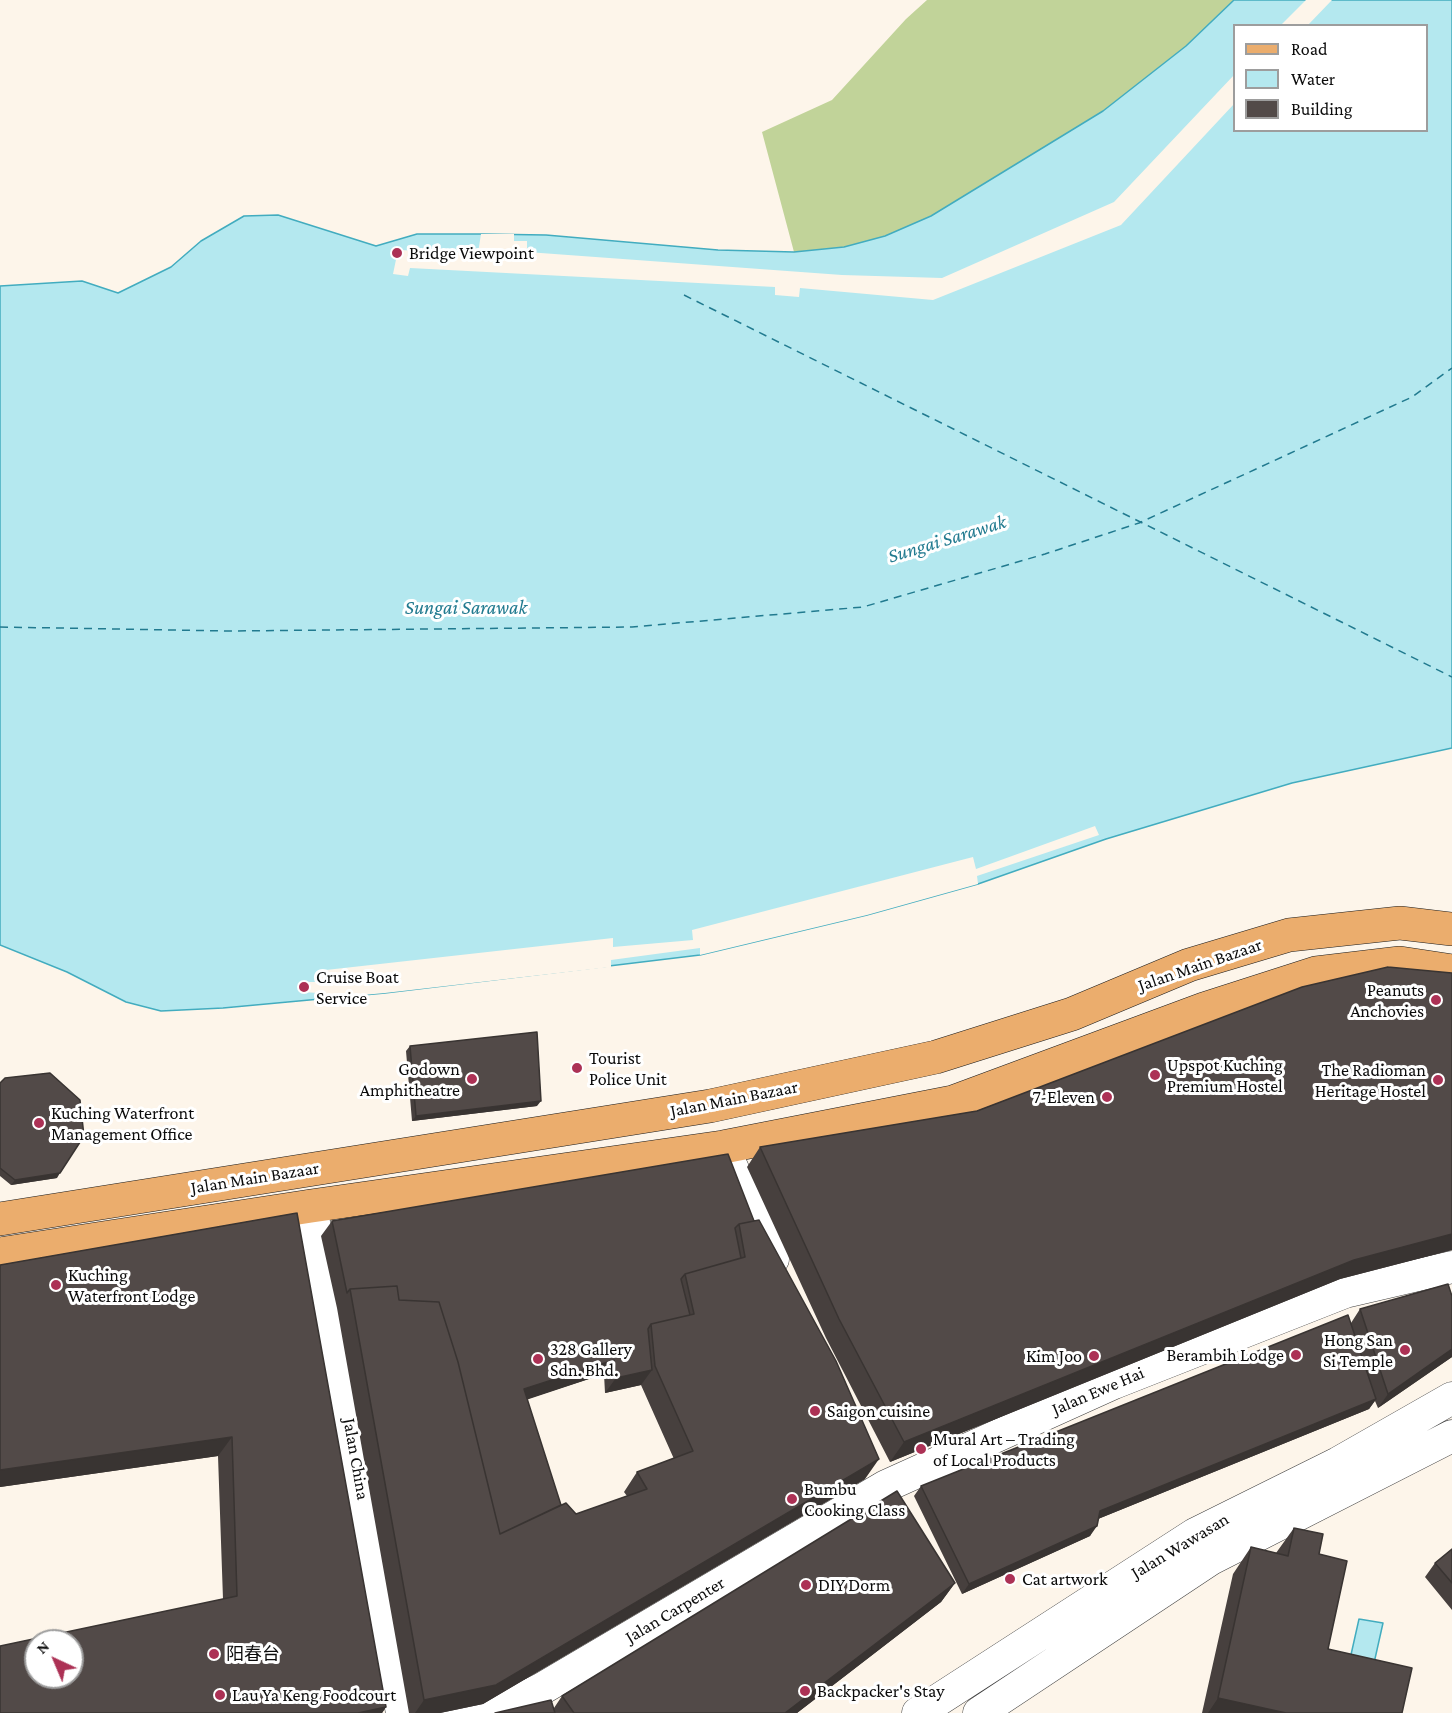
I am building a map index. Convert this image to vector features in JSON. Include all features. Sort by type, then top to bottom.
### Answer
[{"type":"main road","name":"Jalan Main Bazaar","points":[[0,1219],[710,1106],[936,1057],[1072,1014],[1189,965],[1288,935],[1400,923],[1452,929]]},
{"type":"main road","name":"Jalan Main Bazaar","points":[[0,1254],[311,1206],[723,1147],[953,1102],[1204,1009],[1316,973],[1400,963],[1444,969]]},
{"type":"street","points":[[723,1147],[786,1287]]},
{"type":"street","name":"Jalan China","points":[[311,1206],[402,1713]]},
{"type":"street","name":"Jalan Ewe Hai","points":[[881,1475],[1345,1292],[1452,1267]]},
{"type":"street","name":"Jalan Wawasan","points":[[918,1713],[1195,1534],[1338,1463],[1452,1398]]},
{"type":"street","name":"Jalan Wawasan","points":[[979,1713],[1211,1559],[1452,1436]]},
{"type":"street","name":"Jalan Carpenter","points":[[455,1713],[530,1695],[543,1688],[881,1475]]},
{"type":"green space","points":[[927,0],[1234,0],[1186,46],[1103,111],[931,216],[885,236],[844,247],[794,252],[762,132],[832,100],[906,19]]},
{"type":"water","name":"Sungai Sarawak","points":[[1234,0],[1452,0],[1452,748],[1292,783],[1106,839],[978,884],[867,915],[700,955],[385,993],[223,1008],[161,1011],[126,1002],[67,972],[0,945],[0,286],[82,281],[118,293],[171,267],[201,241],[244,216],[278,215],[376,246],[417,234],[481,234],[546,235],[718,250],[794,252],[844,247],[885,236],[931,216],[1103,111],[1186,46]]},
{"type":"water","points":[[1359,1619],[1383,1623],[1370,1681],[1346,1677]]},
{"type":"pier","points":[[1306,0],[1332,0],[1309,24],[1282,24]]},
{"type":"pier","points":[[1233,76],[1233,105],[1121,225],[933,300],[800,288],[799,297],[775,295],[775,287],[410,268],[408,276],[393,274],[398,250],[478,253],[481,234],[514,234],[514,241],[527,241],[527,252],[842,275],[942,278],[1114,202]]},
{"type":"pier","points":[[1095,826],[1099,835],[977,876],[978,884],[867,915],[700,955],[700,948],[611,960],[611,967],[385,993],[319,999],[318,993],[303,992],[304,982],[317,982],[317,971],[613,938],[613,947],[693,940],[692,930],[973,857],[976,869]]},
{"type":"building","points":[[1388,967],[1452,973],[1452,1234],[1354,1260],[904,1442],[839,1319],[760,1147],[977,1111],[1302,987]]},
{"type":"building","name":"Godown Amphitheatre","points":[[537,1032],[541,1101],[416,1116],[410,1046]]},
{"type":"building","name":"Kuching Waterfront Management Office","points":[[50,1073],[80,1100],[84,1136],[60,1173],[15,1180],[0,1168],[0,1083],[5,1078]]},
{"type":"building","name":"328 Gallery Sdn. Bhd.","points":[[728,1154],[754,1221],[739,1224],[735,1228],[741,1258],[685,1274],[681,1279],[690,1315],[651,1324],[648,1329],[652,1370],[616,1378],[614,1360],[524,1389],[561,1505],[500,1534],[458,1362],[439,1302],[399,1300],[397,1286],[350,1289],[347,1293],[332,1221]]},
{"type":"building","points":[[297,1213],[386,1707],[358,1713],[0,1713],[0,1646],[24,1641],[24,1689],[84,1689],[84,1629],[81,1629],[237,1596],[232,1437],[0,1470],[0,1265]]},
{"type":"building","points":[[759,1220],[836,1361],[879,1459],[496,1685],[424,1700],[350,1289],[397,1286],[399,1300],[439,1302],[458,1362],[500,1534],[566,1503],[576,1514],[647,1489],[637,1472],[693,1451],[655,1366],[651,1324],[694,1314],[685,1274],[745,1257],[739,1224]]},
{"type":"building","name":"Hong San Si Temple","points":[[1448,1284],[1452,1296],[1452,1349],[1388,1394],[1360,1309]]},
{"type":"building","points":[[1348,1315],[1376,1399],[1100,1511],[1097,1526],[969,1584],[921,1486]]},
{"type":"building","points":[[897,1491],[955,1583],[785,1713],[574,1713],[562,1696]]},
{"type":"building","points":[[1294,1528],[1323,1534],[1319,1554],[1347,1561],[1328,1649],[1412,1668],[1402,1713],[1286,1713],[1218,1698],[1251,1547],[1288,1556]]},
{"type":"building","points":[[1452,1549],[1452,1583],[1435,1563]]},
{"type":"building","points":[[551,1700],[555,1713],[495,1713]]},
{"type":"ferry route","points":[[684,295],[1452,677]]},
{"type":"ferry route","points":[[0,627],[230,631],[632,627],[863,607],[1045,554],[1139,523],[1412,397],[1452,368]]},
{"type":"place","name":"Bridge Viewpoint","points":[[397,253]]},
{"type":"place","name":"Cruise Boat Service","points":[[304,987]]},
{"type":"place","name":"Peanuts Anchovies","points":[[1436,1000]]},
{"type":"place","name":"Tourist Police Unit","points":[[577,1068]]},
{"type":"place","name":"Upspot Kuching Premium Hostel","points":[[1155,1075]]},
{"type":"place","name":"Godown Amphitheatre","points":[[472,1079]]},
{"type":"place","name":"The Radioman Heritage Hostel","points":[[1438,1080]]},
{"type":"place","name":"7-Eleven","points":[[1107,1097]]},
{"type":"place","name":"Kuching Waterfront Management Office","points":[[39,1123]]},
{"type":"place","name":"Kuching Waterfront Lodge","points":[[56,1285]]},
{"type":"place","name":"Hong San Si Temple","points":[[1405,1350]]},
{"type":"place","name":"Berambih Lodge","points":[[1296,1355]]},
{"type":"place","name":"Kim Joo","points":[[1094,1356]]},
{"type":"place","name":"328 Gallery Sdn. Bhd.","points":[[538,1359]]},
{"type":"place","name":"Saigon cuisine","points":[[815,1411]]},
{"type":"place","name":"Mural Art – Trading of Local Products","points":[[921,1449]]},
{"type":"place","name":"Bumbu Cooking Class","points":[[792,1499]]},
{"type":"place","name":"Cat artwork","points":[[1010,1579]]},
{"type":"place","name":"DIY Dorm","points":[[806,1585]]},
{"type":"place","name":"阳春台","points":[[214,1654]]},
{"type":"place","name":"Backpacker's Stay","points":[[805,1691]]},
{"type":"place","name":"Lau Ya Keng Foodcourt","points":[[220,1695]]}]
